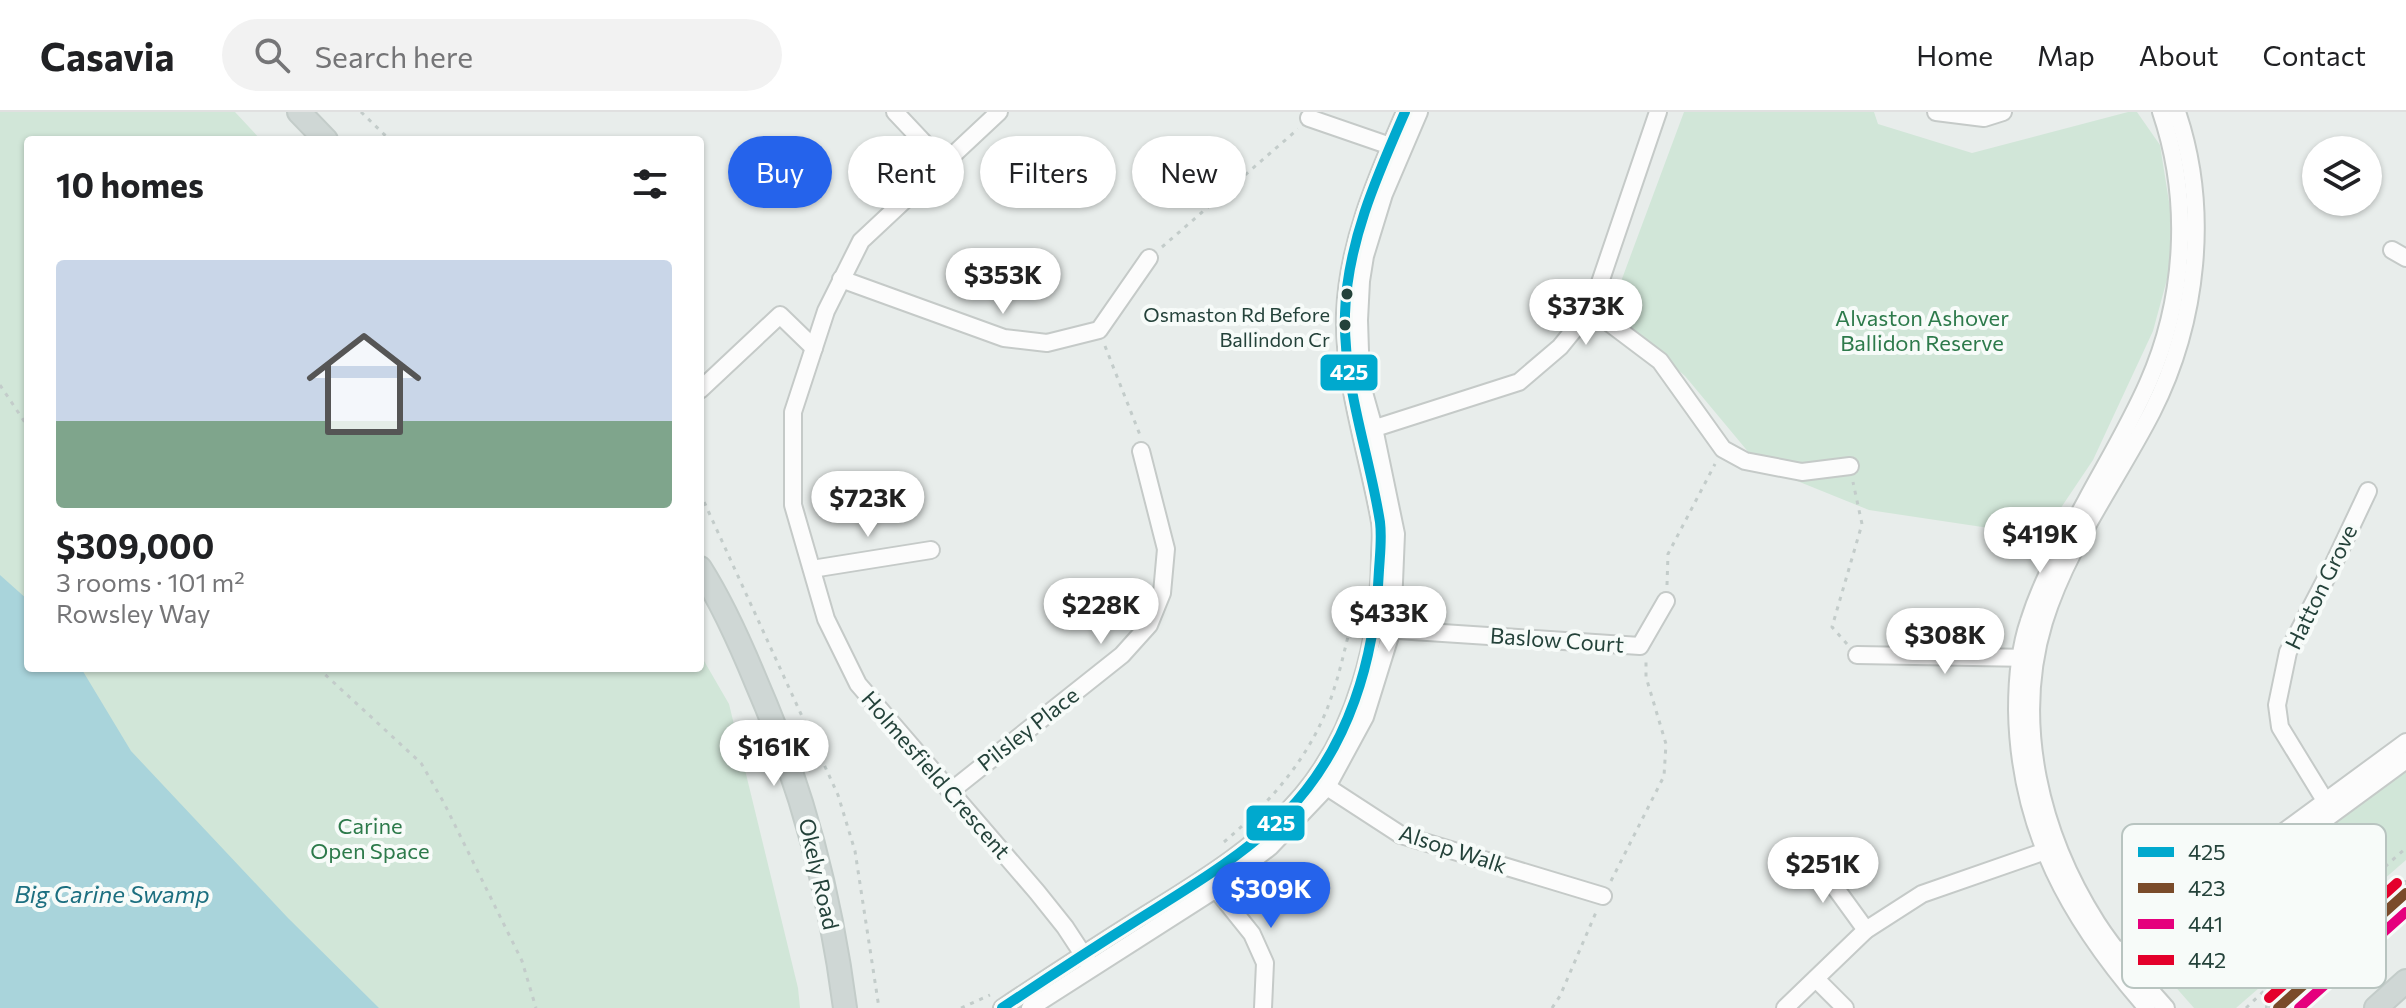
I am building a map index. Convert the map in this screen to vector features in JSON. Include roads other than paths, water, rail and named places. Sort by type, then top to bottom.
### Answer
[{"type":"main road","points":[[299,112],[322,136]]},
{"type":"main road","name":"Okely Road","points":[[704,576],[746,658],[795,779],[819,860],[845,1008]]},
{"type":"main road","points":[[2386,911],[2406,893]]},
{"type":"main road","points":[[2376,1008],[2406,981]]},
{"type":"main road","points":[[2278,1008],[2300,988]]},
{"type":"street","points":[[895,112],[918,136]]},
{"type":"street","name":"Holmesfield Crescent","points":[[964,145],[999,112]]},
{"type":"street","points":[[1397,148],[1405,112]]},
{"type":"street","points":[[1002,1008],[1087,961],[1211,883],[1321,783],[1365,717],[1392,630],[1396,534],[1346,346],[1347,293],[1363,211],[1419,112]]},
{"type":"street","points":[[1368,430],[1519,382],[1560,347],[1591,309],[1658,112]]},
{"type":"street","points":[[1936,112],[1984,118],[2003,112]]},
{"type":"street","points":[[2122,969],[2066,898],[2052,849],[2032,818],[2021,769],[2017,715],[2028,657],[2029,621],[2049,572],[2149,382],[2170,315],[2181,246],[2175,162],[2161,112]]},
{"type":"street","points":[[2028,657],[2061,576],[2152,411],[2174,356],[2189,303],[2195,235],[2192,165],[2177,112]]},
{"type":"street","points":[[1309,118],[1397,148]]},
{"type":"street","name":"Holmesfield Crescent","points":[[897,208],[861,241],[826,311],[793,412],[793,505],[826,619],[858,684],[1047,904],[1087,961]]},
{"type":"street","points":[[841,279],[1004,338],[1047,343],[1099,330],[1149,258]]},
{"type":"street","points":[[1591,309],[1660,361],[1723,449],[1745,461],[1802,472],[1850,466]]},
{"type":"street","points":[[704,386],[780,315],[814,348]]},
{"type":"street","points":[[1321,783],[1351,710],[1374,629],[1380,586],[1380,526],[1368,430]]},
{"type":"street","name":"Pilsley Place","points":[[951,791],[1122,655],[1149,625],[1162,593],[1166,549],[1141,451]]},
{"type":"street","name":"Hatton Grove","points":[[2329,807],[2280,727],[2277,705],[2288,652],[2368,491]]},
{"type":"street","points":[[812,569],[931,550]]},
{"type":"street","name":"Baslow Court","points":[[1374,629],[1640,646],[1666,601]]},
{"type":"street","points":[[1857,655],[2028,657]]},
{"type":"street","points":[[2306,824],[2406,742]]},
{"type":"street","points":[[2318,824],[2329,807],[2406,760]]},
{"type":"street","name":"Alsop Walk","points":[[1321,783],[1401,835],[1603,896]]},
{"type":"street","points":[[1785,1008],[1866,930],[1922,894],[2052,849]]},
{"type":"street","points":[[1813,857],[1866,930]]},
{"type":"street","points":[[1211,883],[1252,934],[1265,963],[1263,1008]]},
{"type":"street","points":[[2118,963],[2122,960]]},
{"type":"street","points":[[2118,963],[2122,960]]},
{"type":"street","points":[[1030,1008],[1087,961]]},
{"type":"street","points":[[2118,963],[2122,967]]},
{"type":"street","points":[[1816,979],[1845,1008]]},
{"type":"street","points":[[2134,988],[2147,1008]]},
{"type":"street","points":[[2145,988],[2166,1008]]},
{"type":"water","name":"Big Carine Swamp","points":[[0,575],[24,596],[24,672],[83,672],[131,751],[288,918],[379,1008],[0,1008]]},
{"type":"place","name":"Osmaston Rd Before Ballindon Cr","points":[[1345,325]]},
{"type":"park label","name":"Alvaston Ashover Ballidon Reserve","points":[[1922,330]]},
{"type":"park label","name":"Carine Open Space","points":[[370,838]]}]
